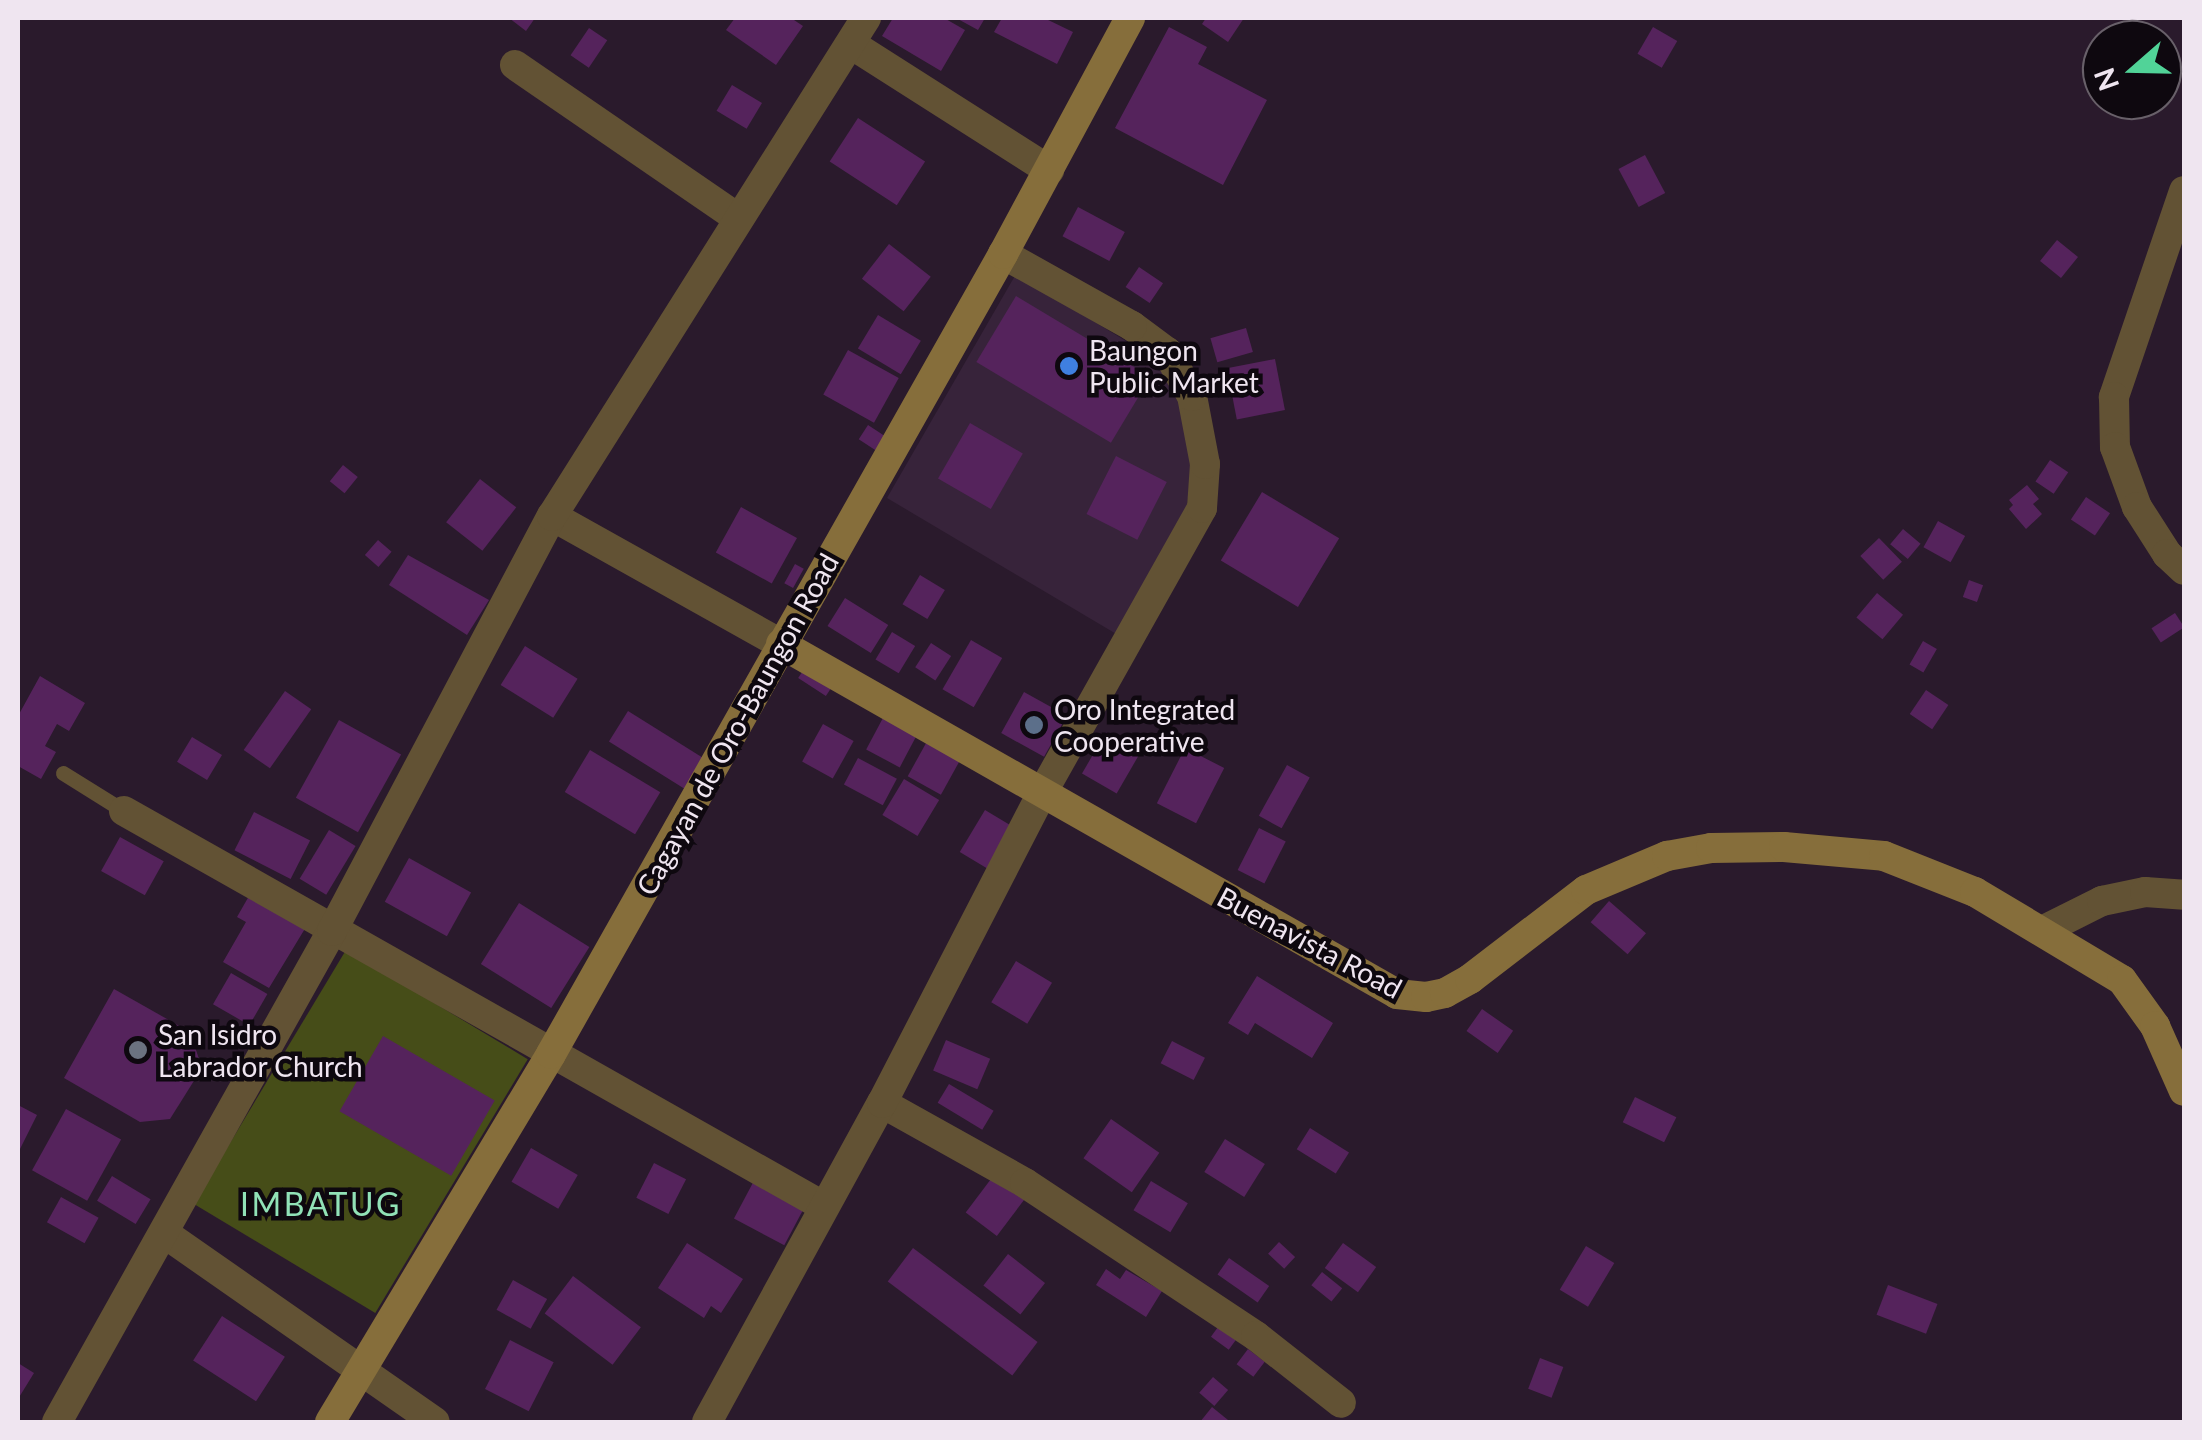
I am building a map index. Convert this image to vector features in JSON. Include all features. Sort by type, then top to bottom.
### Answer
[{"type":"street","name":"Cagayan de Oro-Baungon Road","points":[[330,1422],[550,1054],[1004,254],[1130,18]]},
{"type":"street","points":[[56,1422],[332,930],[552,516],[858,31],[1050,170]]},
{"type":"street","points":[[516,65],[738,218]]},
{"type":"street","points":[[2184,191],[2114,398],[2114,447],[2137,507],[2166,554],[2184,570]]},
{"type":"street","points":[[707,1422],[882,1103],[1041,795],[1202,508],[1205,464],[1192,396],[1168,352],[1132,326],[1004,254]]},
{"type":"street","points":[[552,516],[781,644]]},
{"type":"street","name":"Buenavista Road","points":[[781,644],[1397,994],[1426,997],[1444,993],[1470,979],[1586,890],[1628,869],[1711,848],[1784,846],[1884,856],[1975,892],[2122,980],[2155,1026],[2184,1091]]},
{"type":"street","points":[[124,810],[823,1206]]},
{"type":"street","points":[[2044,930],[2102,901],[2146,892],[2184,895]]},
{"type":"street","points":[[882,1103],[1025,1183],[1256,1336],[1341,1403]]},
{"type":"street","points":[[164,1233],[362,1367],[434,1422]]},
{"type":"lane","points":[[62,773],[124,810]]},
{"type":"shaded area","points":[[1016,274],[1157,360],[1183,404],[1192,453],[1187,509],[1118,635],[887,498]]},
{"type":"green space","points":[[346,950],[528,1059],[375,1313],[194,1204]]},
{"type":"building","points":[[509,18],[535,18],[526,31]]},
{"type":"building","points":[[735,18],[791,18],[803,26],[776,65],[726,30]]},
{"type":"building","points":[[893,18],[944,18],[965,30],[941,71],[882,36]]},
{"type":"building","points":[[956,18],[985,18],[978,30]]},
{"type":"building","points":[[1002,18],[1044,18],[1073,32],[1057,64],[994,32]]},
{"type":"building","points":[[1206,18],[1244,18],[1228,42],[1202,24]]},
{"type":"building","points":[[1169,27],[1207,47],[1198,64],[1267,100],[1223,185],[1115,128]]},
{"type":"building","points":[[1653,27],[1677,41],[1662,68],[1638,54]]},
{"type":"building","points":[[589,28],[607,40],[589,68],[571,55]]},
{"type":"building","points":[[732,85],[762,103],[747,129],[717,111]]},
{"type":"building","points":[[858,118],[925,162],[897,205],[830,162]]},
{"type":"building","points":[[1645,155],[1665,193],[1639,207],[1619,169]]},
{"type":"building","points":[[1078,207],[1125,232],[1109,261],[1063,236]]},
{"type":"building","points":[[2057,240],[2078,257],[2061,278],[2040,261]]},
{"type":"building","points":[[889,244],[931,277],[904,311],[862,279]]},
{"type":"building","points":[[1139,267],[1163,283],[1150,303],[1126,287]]},
{"type":"building","points":[[1016,296],[1151,377],[1111,443],[976,362]]},
{"type":"building","points":[[878,315],[921,341],[901,374],[858,348]]},
{"type":"building","points":[[1246,328],[1253,352],[1217,362],[1210,338]]},
{"type":"building","points":[[848,350],[899,378],[874,423],[823,395]]},
{"type":"building","points":[[1275,359],[1285,410],[1237,419],[1227,368]]},
{"type":"building","points":[[970,423],[1023,453],[991,509],[938,478]]},
{"type":"building","points":[[868,425],[885,436],[876,450],[859,439]]},
{"type":"building","points":[[1116,456],[1167,482],[1137,540],[1086,514]]},
{"type":"building","points":[[2050,460],[2068,472],[2054,494],[2035,482]]},
{"type":"building","points":[[343,465],[358,477],[345,493],[330,481]]},
{"type":"building","points":[[480,479],[516,507],[482,551],[446,522]]},
{"type":"building","points":[[2027,485],[2039,499],[2033,504],[2042,514],[2026,529],[2009,509],[2013,505],[2009,500]]},
{"type":"building","points":[[1262,492],[1339,538],[1298,607],[1221,561]]},
{"type":"building","points":[[2086,497],[2110,513],[2095,536],[2071,519]]},
{"type":"building","points":[[741,507],[797,538],[772,584],[716,552]]},
{"type":"building","points":[[1938,521],[1965,536],[1951,562],[1923,547]]},
{"type":"building","points":[[1903,529],[1921,544],[1908,559],[1890,544]]},
{"type":"building","points":[[1879,538],[1902,562],[1883,580],[1860,556]]},
{"type":"building","points":[[378,540],[392,552],[378,567],[365,555]]},
{"type":"building","points":[[408,555],[489,600],[467,635],[389,585]]},
{"type":"building","points":[[795,564],[804,569],[793,588],[784,583]]},
{"type":"building","points":[[920,575],[945,590],[927,619],[902,604]]},
{"type":"building","points":[[1969,580],[1983,585],[1977,602],[1963,597]]},
{"type":"building","points":[[1877,593],[1903,615],[1882,639],[1856,618]]},
{"type":"building","points":[[845,598],[888,625],[871,653],[828,626]]},
{"type":"building","points":[[2175,613],[2184,627],[2161,643],[2152,628]]},
{"type":"building","points":[[892,632],[915,646],[899,673],[876,659]]},
{"type":"building","points":[[971,640],[1002,658],[974,707],[942,689]]},
{"type":"building","points":[[1923,641],[1937,649],[1923,672],[1910,664]]},
{"type":"building","points":[[931,643],[951,656],[935,680],[915,667]]},
{"type":"building","points":[[525,646],[578,679],[553,718],[501,685]]},
{"type":"building","points":[[808,663],[836,681],[826,696],[798,678]]},
{"type":"building","points":[[40,676],[85,703],[69,731],[57,724],[45,746],[56,752],[41,779],[18,766],[18,716]]},
{"type":"building","points":[[1926,690],[1948,705],[1932,729],[1910,714]]},
{"type":"building","points":[[285,691],[311,709],[270,768],[244,750]]},
{"type":"building","points":[[1024,692],[1067,716],[1044,757],[1001,733]]},
{"type":"building","points":[[628,711],[705,759],[686,790],[609,742]]},
{"type":"building","points":[[884,716],[918,734],[900,767],[866,750]]},
{"type":"building","points":[[339,720],[401,754],[358,832],[296,798]]},
{"type":"building","points":[[823,724],[854,741],[833,779],[802,762]]},
{"type":"building","points":[[1106,732],[1141,752],[1117,794],[1082,774]]},
{"type":"building","points":[[930,736],[963,754],[941,795],[908,776]]},
{"type":"building","points":[[192,737],[222,755],[207,780],[177,762]]},
{"type":"building","points":[[1185,748],[1224,768],[1196,823],[1157,803]]},
{"type":"building","points":[[590,750],[660,792],[635,834],[565,792]]},
{"type":"building","points":[[858,758],[897,779],[883,805],[844,784]]},
{"type":"building","points":[[1287,765],[1310,778],[1282,828],[1259,816]]},
{"type":"building","points":[[904,779],[939,800],[918,836],[882,815]]},
{"type":"building","points":[[985,810],[1015,828],[990,870],[960,852]]},
{"type":"building","points":[[254,812],[310,841],[291,879],[234,850]]},
{"type":"building","points":[[1259,828],[1286,842],[1264,883],[1238,870]]},
{"type":"building","points":[[329,830],[356,846],[326,895],[300,879]]},
{"type":"building","points":[[120,837],[164,861],[145,895],[101,871]]},
{"type":"building","points":[[409,858],[471,892],[447,936],[385,902]]},
{"type":"building","points":[[253,889],[309,922],[269,988],[223,962],[246,922],[237,917]]},
{"type":"building","points":[[1609,901],[1646,933],[1628,954],[1591,922]]},
{"type":"building","points":[[519,903],[589,947],[551,1008],[481,964]]},
{"type":"building","points":[[1016,961],[1052,983],[1027,1024],[991,1002]]},
{"type":"building","points":[[231,973],[267,994],[249,1025],[213,1004]]},
{"type":"building","points":[[1257,976],[1333,1023],[1312,1058],[1255,1023],[1248,1035],[1228,1023]]},
{"type":"building","name":"San Isidro Labrador Church","points":[[114,989],[190,1032],[202,1068],[170,1119],[140,1122],[64,1078]]},
{"type":"building","points":[[1482,1009],[1513,1031],[1498,1053],[1467,1031]]},
{"type":"building","points":[[383,1036],[495,1100],[451,1176],[340,1111]]},
{"type":"building","points":[[946,1040],[990,1059],[977,1089],[933,1070]]},
{"type":"building","points":[[1172,1041],[1205,1058],[1194,1080],[1161,1063]]},
{"type":"building","points":[[949,1084],[994,1111],[982,1130],[938,1103]]},
{"type":"building","points":[[1635,1097],[1676,1117],[1664,1142],[1623,1122]]},
{"type":"building","points":[[18,1105],[37,1115],[18,1153]]},
{"type":"building","points":[[66,1109],[121,1140],[87,1201],[32,1170]]},
{"type":"building","points":[[1111,1119],[1159,1153],[1132,1192],[1083,1158]]},
{"type":"building","points":[[1310,1128],[1349,1152],[1336,1174],[1297,1149]]},
{"type":"building","points":[[1225,1139],[1265,1164],[1244,1197],[1204,1172]]},
{"type":"building","points":[[531,1148],[578,1175],[558,1209],[512,1182]]},
{"type":"building","points":[[654,1163],[686,1179],[668,1214],[636,1198]]},
{"type":"building","points":[[994,1175],[1025,1198],[997,1236],[966,1213]]},
{"type":"building","points":[[112,1176],[151,1199],[136,1224],[97,1201]]},
{"type":"building","points":[[756,1177],[806,1204],[784,1245],[734,1218]]},
{"type":"building","points":[[1151,1181],[1188,1203],[1170,1232],[1133,1210]]},
{"type":"building","points":[[61,1197],[99,1218],[85,1243],[47,1222]]},
{"type":"building","points":[[1279,1242],[1295,1257],[1284,1269],[1268,1254]]},
{"type":"building","points":[[687,1243],[743,1279],[721,1313],[711,1306],[704,1318],[658,1288]]},
{"type":"building","points":[[1343,1243],[1376,1267],[1358,1292],[1325,1268]]},
{"type":"building","points":[[1586,1246],[1614,1263],[1588,1307],[1560,1290]]},
{"type":"building","points":[[913,1248],[1038,1342],[1012,1375],[888,1282]]},
{"type":"building","points":[[1008,1254],[1045,1283],[1020,1314],[983,1286]]},
{"type":"building","points":[[1229,1258],[1269,1286],[1258,1302],[1218,1274]]},
{"type":"building","points":[[1106,1269],[1120,1279],[1126,1270],[1162,1291],[1146,1317],[1096,1285]]},
{"type":"building","points":[[1322,1272],[1342,1288],[1332,1302],[1311,1285]]},
{"type":"building","points":[[573,1276],[641,1327],[613,1365],[545,1314]]},
{"type":"building","points":[[513,1280],[547,1299],[531,1329],[497,1310]]},
{"type":"building","points":[[1888,1285],[1937,1304],[1926,1334],[1877,1315]]},
{"type":"building","points":[[222,1316],[285,1357],[256,1401],[193,1360]]},
{"type":"building","points":[[1218,1327],[1236,1340],[1229,1350],[1211,1337]]},
{"type":"building","points":[[510,1340],[554,1362],[529,1411],[485,1389]]},
{"type":"building","points":[[1248,1349],[1265,1362],[1253,1377],[1237,1364]]},
{"type":"building","points":[[1540,1358],[1563,1367],[1552,1398],[1528,1389]]},
{"type":"building","points":[[18,1363],[34,1373],[18,1399]]},
{"type":"building","points":[[1213,1377],[1228,1390],[1214,1406],[1199,1393]]},
{"type":"building","points":[[1212,1407],[1228,1420],[1200,1422]]},
{"type":"place","name":"Baungon Public Market","points":[[1069,366]]},
{"type":"place","name":"Oro Integrated Cooperative","points":[[1034,725]]},
{"type":"place","name":"San Isidro Labrador Church","points":[[138,1050]]},
{"type":"district","name":"IMBATUG","points":[[321,1204]]}]
